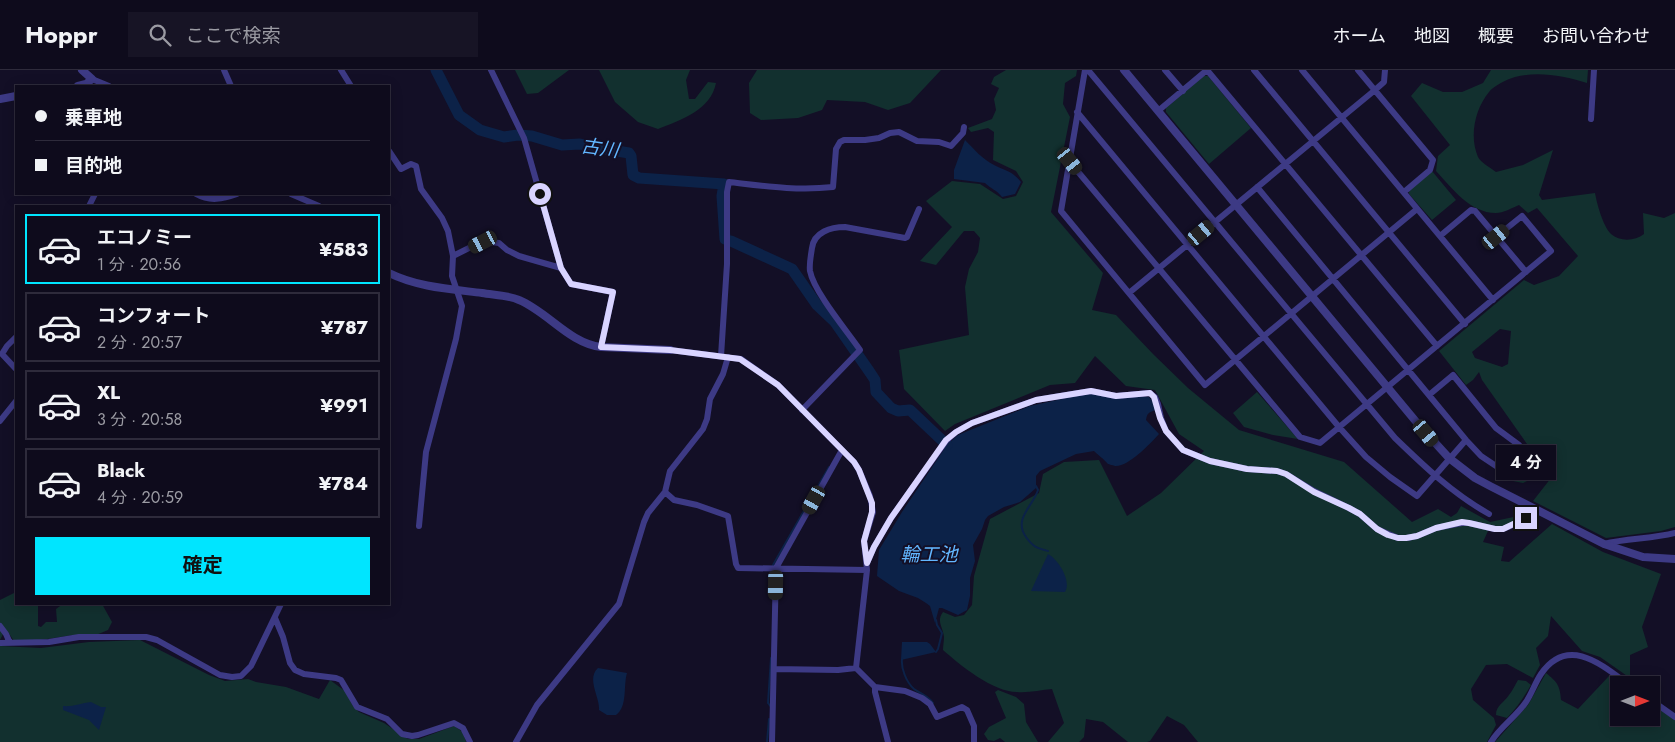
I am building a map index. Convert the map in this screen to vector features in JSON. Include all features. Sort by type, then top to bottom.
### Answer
[{"type":"street","points":[[82,70],[92,79],[107,85]]},
{"type":"street","points":[[224,70],[231,85]]},
{"type":"street","points":[[341,70],[350,85]]},
{"type":"street","points":[[491,70],[523,136],[561,268],[571,284],[613,292],[601,347]]},
{"type":"street","points":[[1087,70],[1077,112],[1061,211],[1205,385],[1417,209]]},
{"type":"street","points":[[1087,70],[1395,438],[1434,476],[1455,493],[1489,514]]},
{"type":"street","points":[[1124,70],[1433,442],[1449,458],[1475,478],[1604,544],[1643,557],[1675,559]]},
{"type":"street","points":[[1165,70],[1182,91]]},
{"type":"street","points":[[1158,111],[1207,70],[1437,346]]},
{"type":"street","points":[[1254,70],[1465,324]]},
{"type":"street","points":[[1302,70],[1493,300]]},
{"type":"street","points":[[1358,70],[1433,160],[1430,170],[1404,192]]},
{"type":"street","points":[[1129,293],[1375,90],[1384,82],[1385,70]]},
{"type":"street","points":[[1591,119],[1594,70]]},
{"type":"street","points":[[82,85],[92,79]]},
{"type":"street","points":[[0,99],[15,96]]},
{"type":"street","points":[[1077,112],[1339,428],[1390,477],[1417,496],[1466,440]]},
{"type":"street","points":[[516,742],[537,705],[619,604],[648,513],[666,492],[670,471],[703,429],[707,419],[710,399],[724,374],[727,192],[729,182],[812,190],[833,187],[836,149],[844,140],[879,138],[890,133],[899,132],[917,141],[939,142],[950,146],[963,133],[964,126]]},
{"type":"street","points":[[390,152],[401,168],[411,164],[416,166],[421,189],[445,225],[453,256],[452,276],[462,306],[456,339],[426,452],[420,526]]},
{"type":"street","points":[[1070,161],[1300,437],[1320,443],[1551,251],[1522,216],[1496,237]]},
{"type":"street","points":[[1257,187],[1466,440],[1481,456],[1506,472],[1519,445],[1507,437],[1488,419],[1453,375],[1429,395]]},
{"type":"street","points":[[199,195],[210,199],[222,199],[234,195]]},
{"type":"street","points":[[293,195],[317,205]]},
{"type":"street","points":[[802,410],[860,350],[818,290],[812,278],[810,269],[812,243],[819,235],[836,227],[905,238],[908,236],[919,209]]},
{"type":"street","points":[[1440,236],[1471,210],[1475,210],[1526,272]]},
{"type":"street","points":[[453,256],[483,242],[498,243],[519,256],[561,268]]},
{"type":"street","points":[[390,272],[415,283],[516,298],[537,310],[586,344],[601,347],[670,350],[740,359],[778,385],[854,462],[872,503],[872,512],[864,541],[867,566],[856,668]]},
{"type":"street","points":[[15,338],[6,346],[2,354],[15,368]]},
{"type":"street","points":[[867,566],[874,547],[891,518],[944,443],[956,432],[972,423],[1036,400],[1091,391],[1116,396],[1150,393],[1154,397],[1166,431],[1183,450],[1210,461],[1247,469],[1277,471],[1286,474],[1314,492],[1360,514],[1377,529],[1398,538],[1417,536],[1436,528],[1462,522],[1503,529],[1526,518],[1536,510]]},
{"type":"street","points":[[0,421],[15,402]]},
{"type":"street","points":[[772,742],[776,568],[842,450]]},
{"type":"street","points":[[666,492],[674,500],[697,505],[728,516],[738,568],[867,566]]},
{"type":"street","points":[[1604,544],[1659,537],[1675,533]]},
{"type":"street","points":[[0,643],[49,642],[80,637],[146,637],[157,640],[220,675],[237,677],[244,675],[251,666],[281,605]]},
{"type":"street","points":[[275,618],[283,637],[290,663],[295,670],[304,674],[341,680],[357,706],[387,720],[402,734],[418,735],[454,723],[463,728],[470,742]]},
{"type":"street","points":[[0,626],[10,643]]},
{"type":"street","points":[[1491,742],[1526,702],[1540,675],[1555,659],[1572,656],[1588,658],[1616,676]]},
{"type":"street","points":[[774,669],[838,670],[856,668]]},
{"type":"street","points":[[856,668],[875,687],[905,691],[922,698],[930,704],[937,717],[964,708],[973,722],[974,742]]},
{"type":"street","points":[[875,687],[888,742]]},
{"type":"street","points":[[1660,706],[1675,717]]},
{"type":"green space","points":[[515,70],[569,70],[538,93],[527,94]]},
{"type":"green space","points":[[599,70],[690,70],[686,80],[689,99],[695,99],[708,82],[716,83],[713,92],[702,107],[685,118],[658,129],[638,122],[615,102]]},
{"type":"green space","points":[[757,70],[941,70],[910,103],[888,110],[865,102],[827,100],[822,110],[798,118],[761,120],[750,113],[749,83]]},
{"type":"green space","points":[[1006,70],[1077,70],[1076,76],[1065,83],[1063,104],[1070,117],[1051,212],[1103,273],[1092,310],[1116,315],[1188,388],[1239,430],[1344,462],[1412,522],[1438,509],[1451,517],[1457,513],[1461,506],[1490,522],[1523,515],[1524,517],[1503,527],[1488,531],[1483,542],[1504,547],[1501,561],[1509,562],[1552,524],[1603,552],[1661,574],[1642,627],[1648,647],[1630,655],[1630,676],[1627,676],[1600,657],[1582,651],[1551,616],[1548,636],[1536,648],[1540,665],[1533,678],[1507,664],[1486,665],[1471,689],[1473,700],[1494,718],[1496,725],[1487,742],[1198,742],[1184,725],[1167,716],[1150,741],[1147,742],[1128,742],[1103,722],[1086,719],[1084,737],[1079,742],[1048,742],[1064,723],[1052,689],[1021,692],[998,688],[977,677],[943,650],[944,637],[940,621],[941,615],[943,612],[955,617],[964,615],[972,605],[974,576],[990,519],[1039,493],[1043,474],[1064,462],[1099,460],[1127,516],[1161,493],[1204,451],[1179,434],[1155,390],[1126,386],[1095,356],[1075,383],[1050,385],[955,424],[945,431],[904,389],[899,350],[969,335],[965,287],[969,269],[978,252],[980,238],[974,231],[964,231],[936,265],[920,261],[952,227],[926,201],[952,181],[980,184],[1003,199],[1016,196],[1023,182],[1016,171],[993,160],[994,132],[988,128],[971,132],[968,128],[992,119],[996,110],[994,99],[999,88],[991,84],[994,77]]},
{"type":"green space","points":[[1491,70],[1588,70],[1587,83],[1560,76],[1533,74],[1512,78],[1494,87],[1480,106],[1475,123],[1475,149],[1479,159],[1496,172],[1523,165],[1553,150],[1539,195],[1542,200],[1595,193],[1605,226],[1615,237],[1632,239],[1644,234],[1643,213],[1664,218],[1675,213],[1675,527],[1661,531],[1606,538],[1533,501],[1551,478],[1482,380],[1479,372],[1466,385],[1439,351],[1524,280],[1534,285],[1559,276],[1578,256],[1537,208],[1528,213],[1519,205],[1499,213],[1478,209],[1455,192],[1436,171],[1438,156],[1450,145],[1411,96],[1422,83],[1443,92],[1462,92],[1483,83]],"holes":[[[1500,329],[1511,331],[1508,364],[1502,367],[1475,358],[1472,352]]]},
{"type":"green space","points":[[1204,76],[1208,76],[1251,128],[1209,164],[1166,112],[1166,108]]},
{"type":"green space","points":[[1432,171],[1456,200],[1432,220],[1409,194],[1409,190]]},
{"type":"green space","points":[[1257,392],[1298,439],[1273,435],[1244,427],[1233,413]]},
{"type":"green space","points":[[1522,445],[1545,477],[1535,477],[1523,483],[1503,479]]},
{"type":"green space","points":[[15,592],[15,605],[38,605],[38,626],[41,627],[46,622],[57,622],[56,609],[62,605],[103,605],[112,622],[108,630],[96,635],[73,635],[41,640],[14,641],[8,632],[3,634],[0,640],[0,600]]},
{"type":"green space","points":[[140,640],[209,675],[225,681],[248,679],[286,687],[319,699],[330,680],[345,691],[353,706],[359,712],[384,723],[408,739],[419,739],[454,726],[463,732],[466,742],[0,742],[0,646],[41,648],[89,642]]},
{"type":"green space","points":[[1546,673],[1557,684],[1561,700],[1578,709],[1609,676],[1610,726],[1660,726],[1660,710],[1675,720],[1675,742],[1495,742],[1528,705]]},
{"type":"green space","points":[[1518,680],[1526,681],[1531,685],[1507,718],[1496,715],[1499,706],[1507,698]]},
{"type":"green space","points":[[998,690],[1016,697],[1024,704],[1026,722],[1038,742],[1005,742],[1000,738],[994,741],[988,740],[984,734],[989,727],[1006,718],[995,692]]},
{"type":"water","points":[[965,140],[986,160],[1018,178],[1021,182],[1015,194],[1002,197],[985,183],[954,179],[954,170]]},
{"type":"water","name":"輪工池","points":[[1089,393],[1149,397],[1156,410],[1149,413],[1146,420],[1159,434],[1139,454],[1121,465],[1108,464],[1094,451],[1076,454],[1040,471],[1036,476],[1036,488],[1020,502],[1004,507],[988,516],[973,545],[975,561],[970,578],[970,596],[967,610],[958,615],[939,608],[935,623],[930,606],[918,598],[899,591],[877,576],[879,550],[947,445],[958,435],[1030,406]]},
{"type":"water","points":[[1048,554],[1056,560],[1063,571],[1067,582],[1065,592],[1031,591]]},
{"type":"water","points":[[902,642],[927,642],[936,652],[901,660]]},
{"type":"water","points":[[598,668],[627,673],[624,701],[616,715],[607,715],[599,710],[593,683],[593,677]]},
{"type":"water","points":[[91,702],[101,707],[106,707],[99,730],[89,720],[63,710],[63,706]]},
{"type":"waterway","name":"古川","points":[[436,70],[459,115],[480,130],[504,137],[532,136],[562,145],[580,144],[629,153],[633,175],[639,178],[724,184],[722,196],[725,239]]},
{"type":"waterway","name":"古川","points":[[731,241],[792,269],[817,305],[835,322],[869,371],[875,380],[876,392],[891,408],[898,411],[910,410],[947,445]]},
{"type":"waterway","points":[[773,565],[829,467]]},
{"type":"waterway","points":[[1036,486],[1038,490],[1036,496],[1023,518],[1023,530],[1033,545],[1048,551]]},
{"type":"waterway","points":[[772,572],[772,593]]},
{"type":"waterway","points":[[936,620],[942,633],[936,652]]},
{"type":"waterway","points":[[771,658],[768,703],[771,707]]},
{"type":"waterway","points":[[902,659],[906,679],[914,689],[933,703]]},
{"type":"waterway","points":[[767,742],[769,719]]},
{"type":"route","points":[[540,194],[561,268],[571,284],[613,292],[601,347],[670,350],[740,359],[778,385],[854,462],[872,503],[871,520],[864,541],[867,563],[891,518],[952,434],[972,423],[1036,400],[1091,391],[1111,396],[1153,394],[1166,431],[1183,450],[1210,461],[1241,468],[1277,471],[1286,474],[1314,492],[1360,514],[1377,529],[1398,538],[1417,536],[1442,526],[1462,522],[1503,529],[1515,525],[1526,518]]}]
